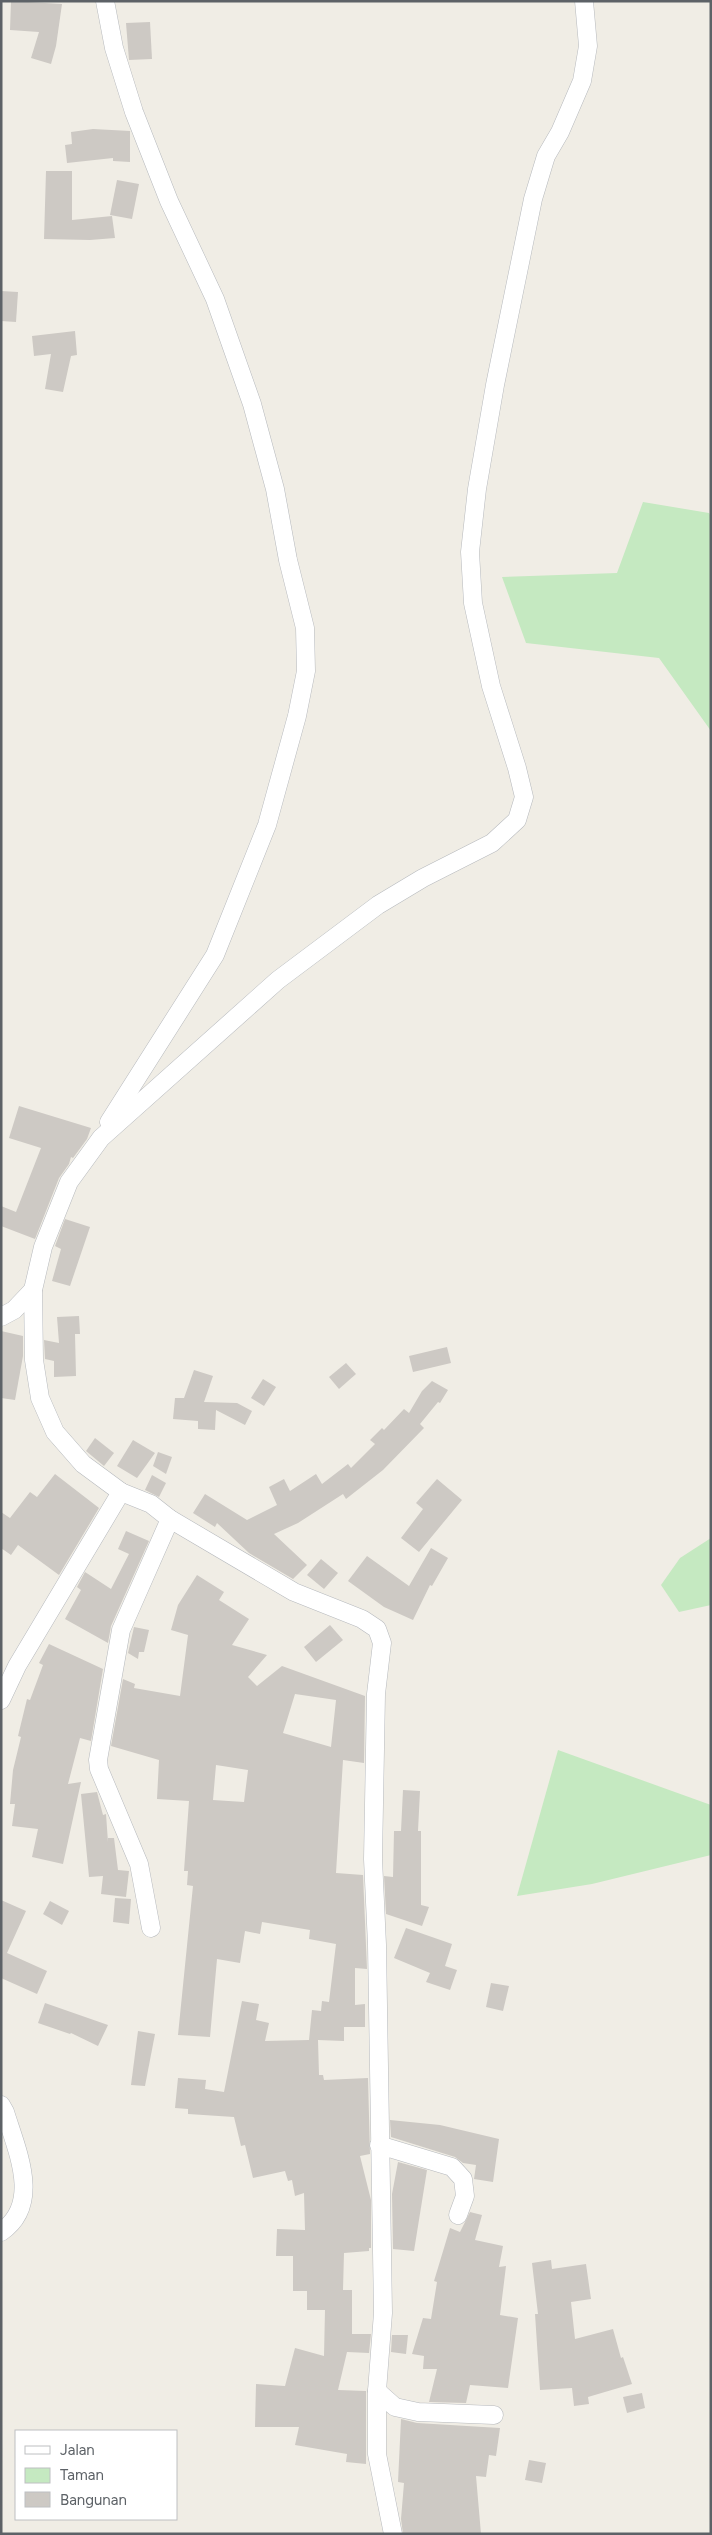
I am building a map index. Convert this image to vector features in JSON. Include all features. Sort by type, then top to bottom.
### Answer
[{"type":"street","points":[[105,1],[114,48],[134,112],[169,201],[215,299],[252,404],[275,489],[288,560],[305,628],[306,671],[297,716],[267,825],[215,954],[105,1127],[100,1138],[69,1182],[55,1213],[43,1247],[33,1290],[34,1360],[40,1398],[55,1432],[83,1464],[121,1492],[151,1504],[170,1519],[294,1592],[362,1619],[377,1629],[382,1643],[376,1694],[373,1859],[377,1945],[383,2313],[377,2391],[377,2454],[392,2534]]},
{"type":"street","points":[[100,1138],[278,980],[378,904],[423,878],[492,843],[517,820],[524,797],[517,768],[491,686],[473,603],[470,552],[477,489],[495,385],[533,199],[546,156],[560,132],[582,81],[588,46],[584,1]]},
{"type":"street","points":[[1,1317],[14,1310],[33,1290]]},
{"type":"street","points":[[1,1700],[17,1666],[121,1492]]},
{"type":"street","points":[[151,1928],[139,1864],[99,1769],[98,1760],[121,1630],[170,1519]]},
{"type":"street","points":[[1,2105],[23,2174],[23,2202],[14,2224],[1,2232]]},
{"type":"street","points":[[379,2145],[452,2167],[463,2179],[465,2196],[458,2215]]},
{"type":"street","points":[[377,2391],[395,2407],[403,2409],[446,2414],[494,2415]]},
{"type":"green space","points":[[643,502],[709,513],[711,517],[711,731],[659,658],[526,643],[502,577],[617,573]]},
{"type":"green space","points":[[711,1538],[711,1605],[679,1612],[661,1585],[680,1558]]},
{"type":"green space","points":[[558,1750],[711,1805],[711,1855],[592,1884],[517,1896]]},
{"type":"building","points":[[11,1],[62,4],[56,46],[51,64],[31,58],[39,32],[10,30]]},
{"type":"building","points":[[150,22],[152,59],[129,60],[126,23]]},
{"type":"building","points":[[93,129],[130,131],[130,162],[113,161],[113,158],[67,163],[65,145],[72,144],[71,132]]},
{"type":"building","points":[[46,171],[72,171],[72,220],[112,216],[115,238],[90,240],[44,239]]},
{"type":"building","points":[[117,180],[139,184],[132,219],[110,215]]},
{"type":"building","points":[[1,291],[18,292],[16,322],[1,321]]},
{"type":"building","points":[[75,331],[77,355],[71,356],[63,392],[45,389],[51,354],[34,356],[32,336]]},
{"type":"building","points":[[19,1106],[91,1128],[87,1139],[73,1158],[71,1157],[69,1164],[59,1178],[35,1239],[1,1226],[1,1206],[16,1212],[41,1148],[9,1138]]},
{"type":"building","points":[[65,1219],[90,1227],[70,1286],[52,1281],[61,1249],[55,1246]]},
{"type":"building","points":[[79,1316],[80,1334],[75,1334],[76,1376],[54,1377],[54,1361],[45,1359],[44,1340],[59,1343],[57,1317]]},
{"type":"building","points":[[1,1331],[23,1336],[23,1356],[15,1400],[1,1398]]},
{"type":"building","points":[[447,1347],[451,1363],[413,1372],[409,1356]]},
{"type":"building","points":[[346,1363],[356,1374],[339,1389],[329,1377]]},
{"type":"building","points":[[194,1370],[213,1376],[204,1402],[237,1403],[252,1411],[245,1425],[216,1410],[215,1430],[198,1429],[198,1421],[173,1419],[175,1398],[184,1398]]},
{"type":"building","points":[[263,1379],[276,1387],[264,1406],[251,1398]]},
{"type":"building","points":[[432,1381],[448,1390],[440,1403],[438,1402],[420,1424],[424,1428],[383,1470],[346,1499],[343,1494],[298,1523],[274,1534],[307,1565],[293,1579],[249,1553],[217,1523],[215,1527],[193,1513],[205,1494],[247,1520],[277,1505],[269,1487],[284,1479],[290,1491],[316,1474],[322,1484],[348,1464],[351,1468],[375,1444],[370,1440],[382,1428],[384,1430],[404,1409],[409,1413],[422,1391]]},
{"type":"building","points":[[95,1438],[114,1453],[104,1466],[86,1451]]},
{"type":"building","points":[[133,1440],[155,1453],[137,1478],[117,1466]]},
{"type":"building","points":[[158,1452],[172,1457],[166,1474],[153,1466]]},
{"type":"building","points":[[55,1474],[99,1508],[59,1575],[18,1545],[11,1555],[1,1548],[1,1512],[10,1518],[30,1492],[37,1497]]},
{"type":"building","points":[[152,1475],[166,1483],[159,1497],[145,1490]]},
{"type":"building","points":[[437,1479],[462,1500],[419,1552],[401,1538],[423,1509],[416,1503]]},
{"type":"building","points":[[126,1531],[149,1541],[111,1626],[108,1643],[65,1619],[81,1590],[77,1587],[85,1572],[111,1589],[129,1554],[118,1549]]},
{"type":"building","points":[[431,1548],[448,1558],[432,1586],[430,1585],[413,1620],[384,1607],[348,1581],[367,1556],[409,1586]]},
{"type":"building","points":[[321,1559],[338,1573],[324,1589],[307,1575]]},
{"type":"building","points":[[197,1575],[224,1592],[219,1600],[249,1619],[232,1645],[267,1655],[248,1677],[257,1686],[282,1666],[365,1696],[364,1763],[343,1760],[336,1873],[363,1875],[367,1969],[355,1968],[355,2005],[365,2004],[365,2027],[344,2027],[344,2041],[318,2040],[319,2075],[323,2075],[324,2080],[368,2078],[370,2154],[360,2156],[371,2200],[371,2248],[369,2248],[369,2251],[344,2253],[343,2290],[352,2290],[352,2334],[371,2334],[369,2353],[347,2352],[338,2390],[366,2391],[366,2464],[346,2462],[347,2454],[295,2445],[299,2427],[255,2427],[256,2384],[285,2386],[295,2348],[324,2356],[325,2310],[307,2310],[307,2291],[293,2291],[293,2256],[276,2256],[277,2229],[305,2230],[304,2193],[295,2196],[292,2180],[288,2181],[285,2171],[253,2178],[245,2145],[241,2146],[234,2117],[188,2114],[188,2109],[175,2108],[178,2078],[206,2080],[205,2089],[224,2092],[242,2001],[259,2004],[256,2020],[269,2023],[265,2041],[309,2040],[312,2010],[321,2011],[322,2001],[329,2002],[336,1944],[309,1939],[310,1930],[262,1922],[260,1934],[245,1931],[240,1963],[217,1959],[210,2037],[178,2035],[193,1886],[187,1885],[188,1871],[184,1871],[189,1801],[157,1799],[159,1760],[111,1746],[123,1679],[135,1684],[134,1688],[180,1696],[188,1635],[171,1630],[178,1605]],"holes":[[[295,1694],[336,1700],[331,1747],[283,1733]],[[216,1765],[248,1770],[244,1802],[213,1800]]]},
{"type":"building","points":[[330,1625],[343,1640],[316,1662],[304,1647]]},
{"type":"building","points":[[134,1627],[149,1630],[144,1652],[139,1652],[138,1659],[128,1653]]},
{"type":"building","points":[[49,1644],[103,1669],[91,1741],[80,1738],[68,1784],[81,1782],[63,1864],[32,1857],[38,1829],[12,1826],[15,1804],[10,1804],[13,1770],[21,1737],[18,1736],[27,1699],[30,1700],[43,1665],[39,1663]]},
{"type":"building","points":[[403,1790],[420,1791],[418,1831],[421,1831],[421,1905],[429,1907],[422,1926],[386,1914],[384,1876],[393,1877],[394,1831],[401,1831]]},
{"type":"building","points":[[97,1792],[103,1815],[106,1814],[108,1842],[108,1838],[114,1838],[118,1870],[129,1871],[126,1897],[101,1894],[103,1876],[89,1877],[81,1794]]},
{"type":"building","points":[[115,1898],[131,1899],[129,1924],[113,1922]]},
{"type":"building","points":[[1,1900],[26,1911],[7,1953],[47,1971],[37,1994],[1,1978]]},
{"type":"building","points":[[50,1901],[69,1911],[62,1925],[43,1914]]},
{"type":"building","points":[[406,1928],[452,1944],[445,1966],[457,1970],[450,1990],[426,1982],[430,1973],[394,1958]]},
{"type":"building","points":[[491,1983],[509,1986],[503,2011],[486,2007]]},
{"type":"building","points":[[45,2003],[108,2025],[98,2046],[71,2033],[38,2023]]},
{"type":"building","points":[[138,2031],[155,2034],[145,2086],[131,2085]]},
{"type":"building","points":[[390,2120],[440,2125],[499,2139],[493,2182],[474,2179],[476,2165],[463,2163],[455,2157],[391,2137]]},
{"type":"building","points":[[398,2162],[427,2170],[414,2251],[393,2249],[392,2194]]},
{"type":"building","points":[[470,2212],[482,2215],[475,2240],[503,2246],[499,2267],[506,2266],[500,2315],[518,2318],[508,2388],[470,2385],[466,2403],[429,2402],[437,2369],[423,2369],[424,2356],[412,2354],[423,2318],[431,2319],[437,2282],[434,2281],[450,2228],[460,2232]]},
{"type":"building","points":[[551,2260],[552,2269],[586,2264],[591,2299],[571,2302],[575,2339],[613,2329],[621,2358],[623,2357],[632,2384],[588,2397],[589,2404],[574,2406],[572,2388],[540,2390],[535,2314],[538,2314],[532,2263]]},
{"type":"building","points":[[392,2335],[408,2335],[406,2354],[391,2352]]},
{"type":"building","points":[[642,2393],[645,2408],[627,2413],[623,2397]]},
{"type":"building","points":[[401,2419],[417,2423],[500,2428],[496,2456],[489,2455],[486,2477],[476,2476],[481,2534],[403,2534],[401,2519],[404,2483],[398,2482]]},
{"type":"building","points":[[529,2460],[546,2463],[542,2483],[525,2480]]}]
